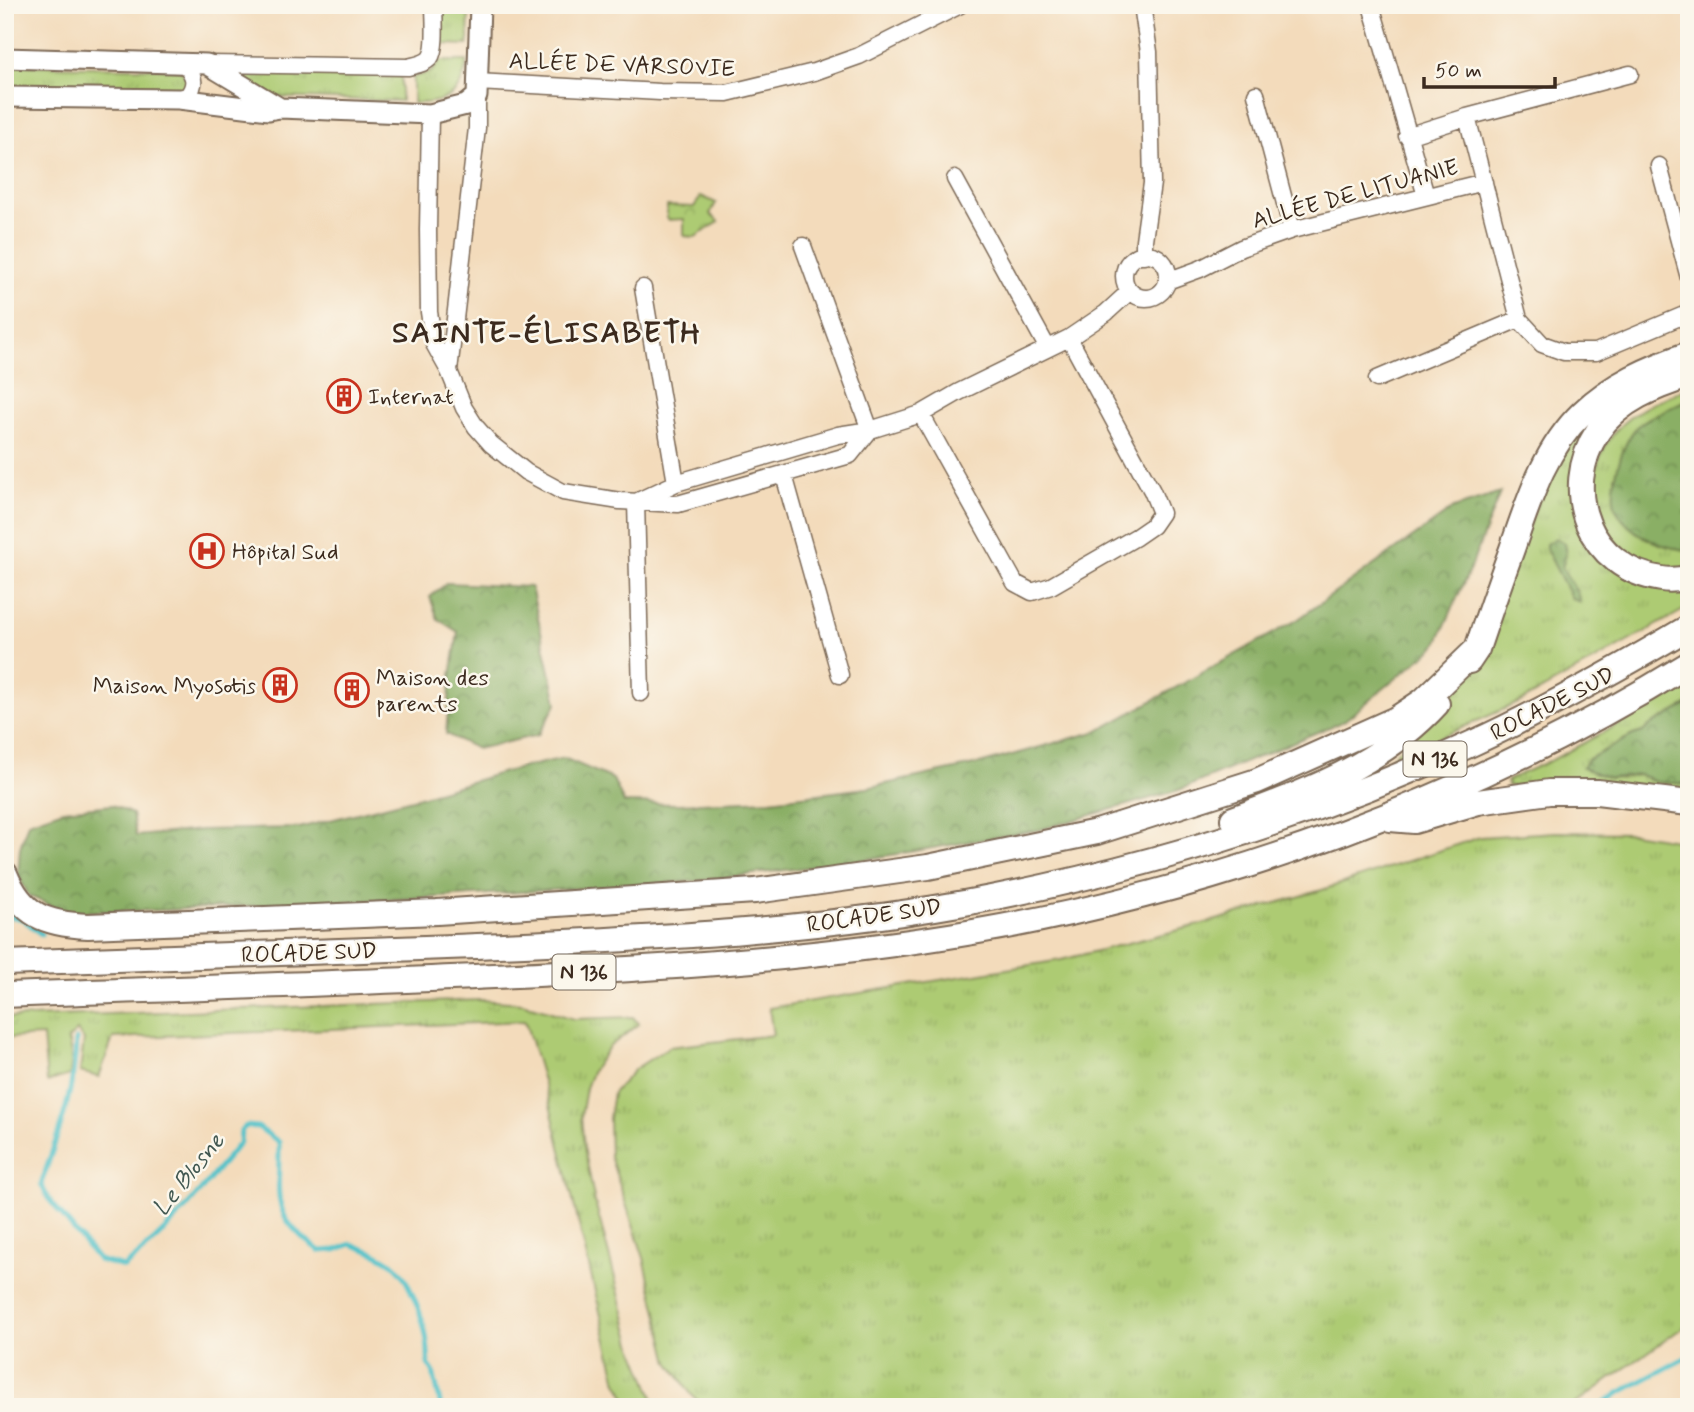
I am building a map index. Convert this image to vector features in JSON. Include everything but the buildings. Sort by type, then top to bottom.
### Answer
[{"type":"highway","points":[[1166,856],[1192,834],[1308,790],[1396,743],[1422,720],[1446,695],[1476,649],[1530,496],[1544,464],[1561,437],[1583,412],[1610,391],[1645,370],[1689,354]]},
{"type":"highway","points":[[1689,376],[1645,393],[1614,413],[1599,430],[1589,450],[1581,486],[1588,525],[1614,560],[1662,580],[1689,578]]},
{"type":"highway","name":"ROCADE SUD","points":[[5,962],[585,942],[761,930],[989,898],[1166,856],[1315,808],[1473,743],[1622,666],[1689,627]]},
{"type":"highway","points":[[5,874],[19,901],[31,912],[52,922],[88,926],[436,912],[755,891],[928,867],[1097,832],[1257,781],[1396,719],[1423,701],[1476,649]]},
{"type":"highway","name":"ROCADE SUD","points":[[5,995],[614,971],[843,951],[975,932],[1091,908],[1267,859],[1379,818],[1558,737],[1689,664]]},
{"type":"highway","points":[[1379,818],[1414,821],[1478,802],[1549,792],[1597,792],[1689,803]]},
{"type":"street","points":[[5,58],[408,67],[426,61],[434,50],[434,5]]},
{"type":"street","points":[[449,371],[477,128],[480,5]]},
{"type":"street","name":"ALLÉE DE VARSOVIE","points":[[477,89],[727,93],[814,72],[859,56],[960,5]]},
{"type":"street","points":[[1142,5],[1149,52],[1152,183],[1144,254]]},
{"type":"street","points":[[1371,5],[1426,196]]},
{"type":"street","points":[[179,99],[188,95],[194,83],[191,71],[184,64]]},
{"type":"street","points":[[207,64],[280,108]]},
{"type":"street","points":[[1407,136],[1466,117],[1630,74]]},
{"type":"street","points":[[5,97],[179,99],[225,103],[246,109],[430,114],[466,105],[477,89]]},
{"type":"street","points":[[1256,94],[1292,230]]},
{"type":"street","points":[[430,114],[429,312],[434,344],[449,371],[464,408],[476,427],[491,444],[526,472],[562,492],[636,502],[678,504],[850,455],[870,430]]},
{"type":"street","points":[[1466,117],[1484,182]]},
{"type":"street","points":[[1658,166],[1689,278]]},
{"type":"street","points":[[956,179],[1047,347]]},
{"type":"street","name":"ALLÉE DE LITUANIE","points":[[1167,281],[1200,269],[1241,248],[1292,230],[1484,182],[1519,319],[1542,344],[1564,352],[1596,352],[1689,313]]},
{"type":"street","points":[[803,246],[870,430]]},
{"type":"street","points":[[1144,254],[1151,255],[1166,268],[1167,281],[1164,288],[1154,296],[1139,297],[1130,292],[1125,283],[1125,270],[1132,260],[1144,254]]},
{"type":"street","points":[[643,288],[676,483]]},
{"type":"street","points":[[636,502],[676,483],[838,435],[870,430],[921,414],[1069,338],[1106,313],[1130,292]]},
{"type":"street","points":[[1377,379],[1519,319]]},
{"type":"street","points":[[921,414],[1015,583],[1032,592],[1051,586],[1136,537],[1152,526],[1161,513],[1152,491],[1069,338]]},
{"type":"street","points":[[784,475],[840,676]]},
{"type":"street","points":[[636,502],[641,693]]},
{"type":"green space","points":[[443,5],[469,5],[468,45],[441,44]]},
{"type":"green space","points":[[440,61],[467,61],[465,73],[456,90],[435,102],[413,103],[413,77],[431,72]]},
{"type":"green space","points":[[5,65],[180,69],[188,80],[184,91],[5,91]]},
{"type":"green space","points":[[234,71],[401,75],[401,101],[267,97]]},
{"type":"green space","points":[[701,196],[716,203],[710,214],[719,222],[695,237],[684,236],[684,219],[667,220],[667,206],[694,207]]},
{"type":"green space","points":[[1689,387],[1689,400],[1673,406],[1615,476],[1616,509],[1629,524],[1689,549],[1689,570],[1665,570],[1650,566],[1616,544],[1597,513],[1594,478],[1607,443],[1626,420],[1661,399]]},
{"type":"green space","points":[[1689,400],[1689,549],[1686,550],[1656,543],[1630,527],[1617,511],[1614,492],[1621,456],[1636,428],[1653,416]]},
{"type":"green space","points":[[1577,432],[1582,440],[1584,534],[1689,587],[1689,607],[1522,701],[1387,761],[1433,719],[1474,667],[1546,481]]},
{"type":"green space","points":[[1500,493],[1436,646],[1344,721],[1179,790],[1039,830],[850,862],[696,881],[166,910],[66,912],[29,896],[18,875],[20,848],[28,822],[63,810],[112,805],[132,814],[136,836],[202,830],[299,828],[564,758],[613,779],[624,803],[678,804],[770,800],[867,788],[983,763],[1098,731],[1297,620],[1454,508]]},
{"type":"green space","points":[[1556,538],[1564,543],[1566,554],[1562,568],[1580,602],[1572,599],[1546,549],[1546,544]]},
{"type":"green space","points":[[447,583],[531,587],[557,703],[538,735],[477,749],[446,734],[458,632],[438,619],[430,597]]},
{"type":"green space","points":[[1689,686],[1689,704],[1643,732],[1587,760],[1619,778],[1640,775],[1659,782],[1689,784],[1689,792],[1508,786],[1507,780],[1554,759]]},
{"type":"green space","points":[[1689,704],[1689,784],[1659,782],[1640,775],[1610,778],[1582,768],[1587,760],[1643,732]]},
{"type":"green space","points":[[1555,832],[1632,833],[1689,842],[1689,1097],[1681,1126],[1689,1143],[1689,1323],[1571,1407],[1472,1407],[1453,1403],[1378,1407],[704,1407],[691,1394],[669,1362],[644,1258],[610,1156],[609,1118],[613,1093],[635,1069],[669,1047],[773,1035],[769,1008],[1061,960],[1322,890],[1480,837]]},
{"type":"green space","points":[[481,1000],[522,1003],[574,1019],[633,1017],[639,1024],[609,1047],[593,1070],[586,1088],[581,1117],[594,1198],[633,1347],[657,1407],[631,1407],[617,1382],[549,1101],[525,1021],[113,1038],[99,1077],[80,1072],[84,1040],[77,1031],[68,1039],[72,1060],[70,1075],[47,1082],[43,1036],[5,1038],[5,1018]]},
{"type":"waterway","name":"Le Blosne","points":[[5,915],[23,919],[41,934]]},
{"type":"waterway","name":"Le Blosne","points":[[76,1039],[69,1095],[41,1184],[48,1198],[98,1260],[124,1267],[141,1253],[172,1223],[240,1142],[241,1131],[246,1126],[258,1127],[279,1142],[280,1204],[292,1227],[320,1251],[336,1250],[351,1244],[386,1260],[403,1275],[422,1318],[428,1364],[433,1371],[441,1407]]},
{"type":"waterway","name":"Le Blosne","points":[[1599,1407],[1619,1393],[1689,1356]]},
{"type":"place","name":"Internat","points":[[344,396]]},
{"type":"place","name":"Hôpital Sud","points":[[207,551]]},
{"type":"place","name":"Maison Myosotis","points":[[280,685]]},
{"type":"place","name":"Maison des parents","points":[[352,690]]},
{"type":"district","name":"SAINTE-ÉLISABETH","points":[[547,332]]}]
